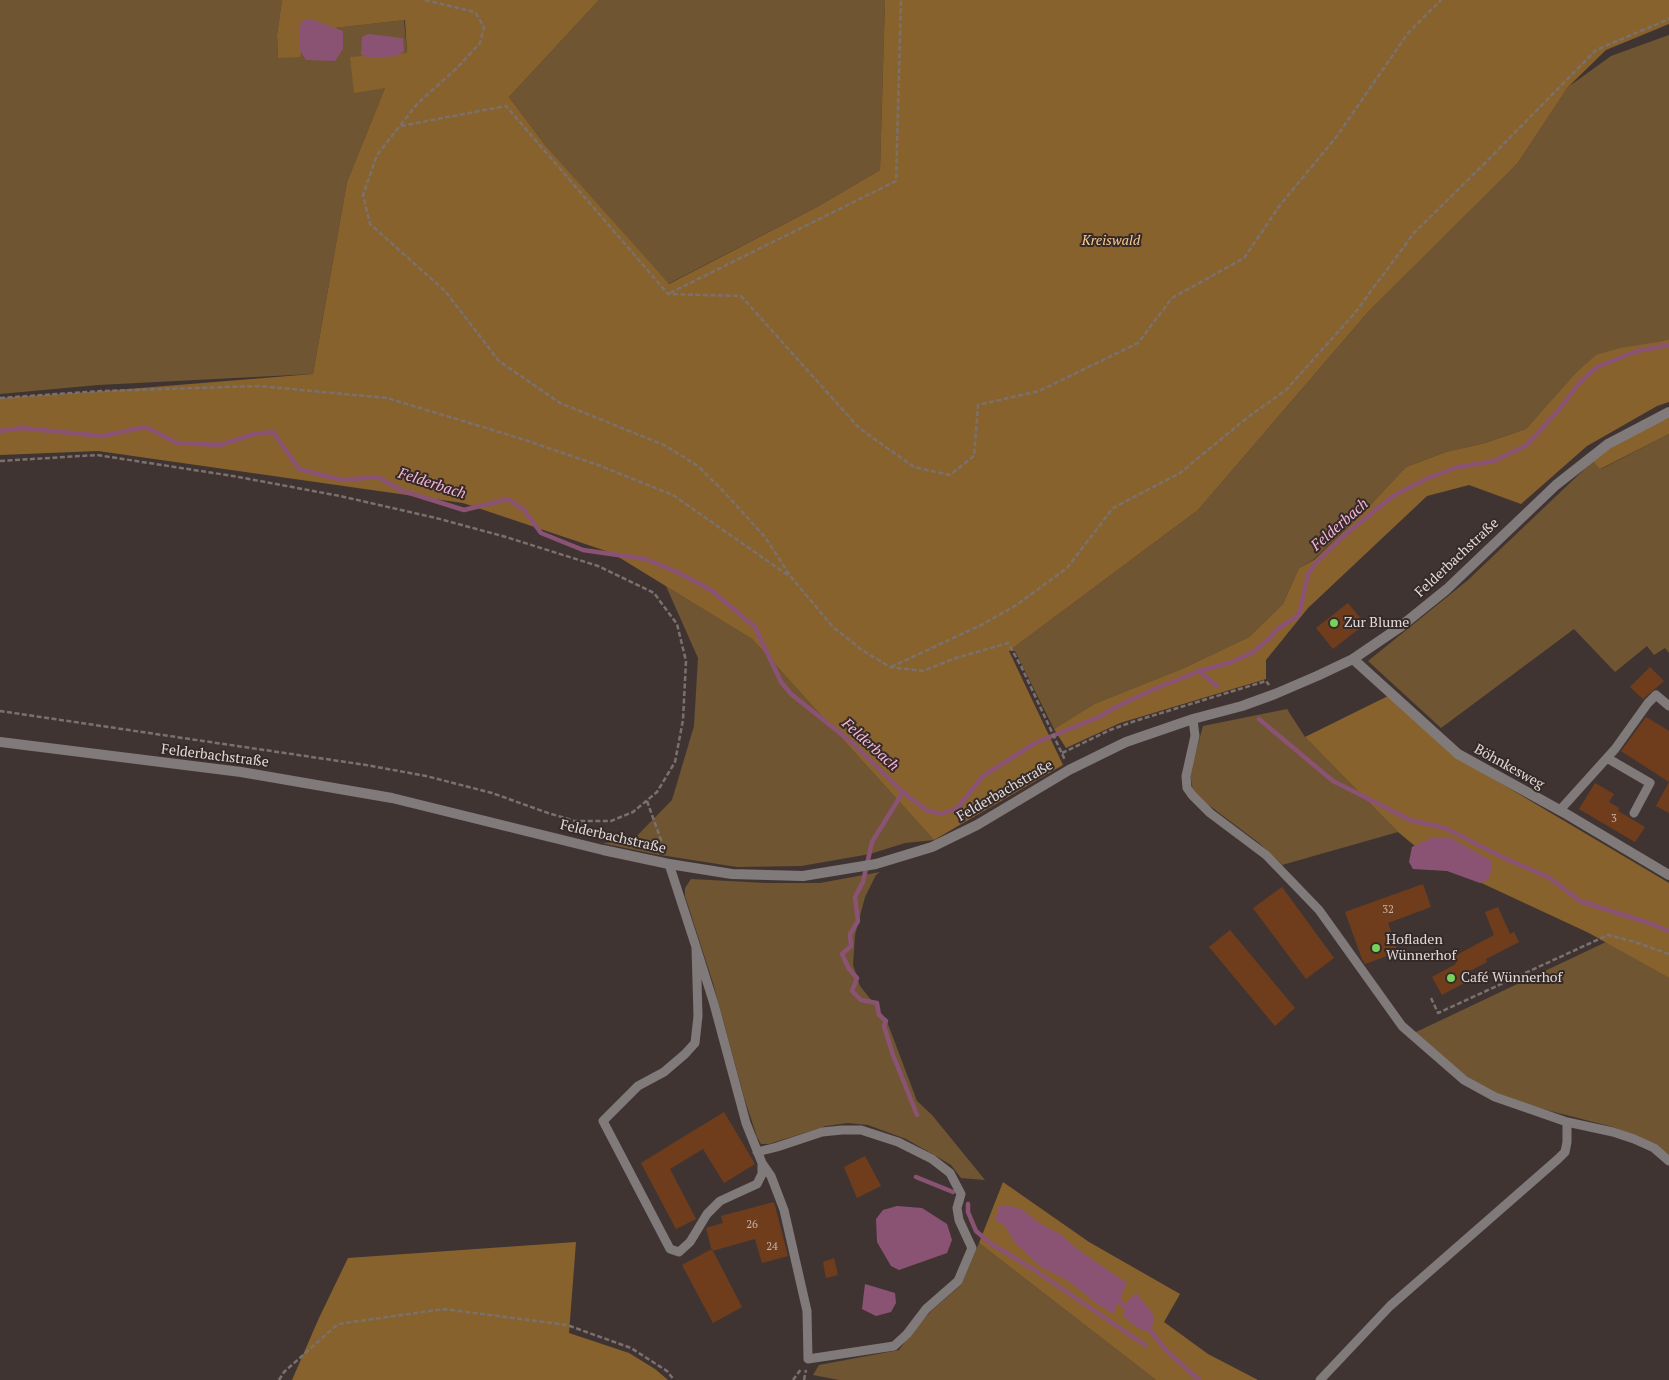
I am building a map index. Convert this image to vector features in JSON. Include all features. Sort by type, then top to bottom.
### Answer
[{"type":"street","name":"Felderbachstraße","points":[[0,742],[241,772],[392,798],[603,850],[669,864],[732,874],[803,876],[876,864],[932,848],[977,825],[1069,770],[1126,742],[1275,694],[1353,659],[1400,627],[1446,589],[1556,485],[1608,444],[1669,412]]},
{"type":"street","name":"Böhnkesweg","points":[[1353,659],[1458,754],[1560,810],[1669,875]]},
{"type":"lane","points":[[1560,810],[1607,758],[1656,695],[1669,706]]},
{"type":"lane","points":[[1193,719],[1195,736],[1186,776],[1187,788],[1210,813],[1266,855],[1319,910],[1402,1026],[1464,1080],[1495,1097],[1567,1122],[1634,1138],[1654,1148],[1669,1161]]},
{"type":"lane","points":[[1607,758],[1650,783],[1634,813]]},
{"type":"lane","points":[[669,864],[714,1004],[743,1114],[757,1152],[771,1176],[784,1210],[808,1310],[808,1359],[894,1346],[926,1309],[958,1281],[972,1248],[959,1220],[957,1208],[961,1194],[950,1172],[932,1159],[898,1142],[861,1130],[822,1132],[757,1152]]},
{"type":"lane","points":[[696,947],[698,1016],[695,1043],[664,1072],[638,1086],[603,1121],[670,1249],[679,1252],[690,1242],[707,1214],[720,1201],[757,1184],[762,1174],[762,1163]]},
{"type":"lane","points":[[1320,1380],[1401,1296],[1558,1159],[1564,1152],[1567,1142],[1567,1122]]},
{"type":"path","points":[[425,0],[475,12],[484,27],[480,43],[458,68],[417,104],[377,155],[363,195],[370,224],[445,291],[500,361],[560,403],[664,445],[698,466],[765,537],[791,577],[833,627],[862,650],[890,667],[923,671],[956,658],[1008,643],[1051,728],[1059,748]]},
{"type":"path","points":[[668,294],[896,180],[901,0]]},
{"type":"path","points":[[401,126],[506,106],[668,294],[741,296],[859,428],[914,467],[950,475],[974,456],[978,405],[1039,391],[1138,343],[1172,298],[1244,258],[1280,205],[1337,136],[1408,33],[1440,0]]},
{"type":"path","points":[[890,667],[979,626],[1014,606],[1067,568],[1113,508],[1180,473],[1248,417],[1286,390],[1354,314],[1414,233],[1596,50],[1669,18]]},
{"type":"path","points":[[0,398],[101,391],[259,386],[387,398],[519,438],[598,465],[673,495],[791,577]]},
{"type":"path","points":[[0,461],[98,455],[233,476],[340,496],[436,518],[515,540],[598,566],[654,593],[677,624],[686,661],[683,720],[675,762],[657,792],[633,812],[611,821],[575,821],[492,793],[426,776],[383,768],[0,711]]},
{"type":"path","points":[[1062,754],[1110,730],[1135,721],[1266,681],[1275,694]]},
{"type":"path","points":[[647,801],[669,864]]},
{"type":"path","points":[[1432,998],[1438,1013],[1608,935],[1669,954]]},
{"type":"path","points":[[279,1380],[284,1372],[338,1324],[444,1309],[567,1325],[631,1348],[667,1371],[674,1380]]},
{"type":"shaded area","points":[[0,0],[282,0],[277,35],[278,58],[308,31],[404,20],[407,53],[385,88],[347,182],[313,374],[98,385],[0,394]]},
{"type":"shaded area","points":[[599,0],[885,0],[880,170],[817,207],[668,284],[545,145],[509,97]]},
{"type":"shaded area","points":[[303,20],[314,20],[343,31],[343,49],[335,61],[306,60],[299,49],[299,27]]},
{"type":"shaded area","points":[[368,34],[403,38],[404,51],[398,56],[370,58],[361,55],[362,37]]},
{"type":"shaded area","points":[[1669,35],[1669,339],[1658,342],[1549,404],[1526,429],[1485,443],[1446,452],[1406,467],[1364,512],[1313,560],[1299,568],[1283,604],[1249,637],[1184,668],[1094,704],[1054,729],[1015,651],[1009,651],[1198,510],[1368,312],[1517,164],[1568,87],[1611,56]]},
{"type":"shaded area","points":[[1669,434],[1669,653],[1665,648],[1654,655],[1647,646],[1615,672],[1574,629],[1441,728],[1368,661],[1468,580],[1593,461],[1601,469]]},
{"type":"shaded area","points":[[666,586],[752,639],[934,840],[905,843],[870,854],[801,866],[737,867],[654,854],[602,843],[632,841],[672,800],[694,726],[698,658]]},
{"type":"shaded area","points":[[1287,709],[1305,737],[1398,832],[1282,865],[1259,843],[1193,791],[1190,774],[1203,726]]},
{"type":"shaded area","points":[[1431,838],[1451,838],[1492,861],[1488,880],[1480,883],[1447,871],[1413,869],[1409,862],[1412,847]]},
{"type":"shaded area","points":[[880,872],[876,875],[865,897],[855,935],[853,965],[860,986],[886,1019],[917,1101],[932,1115],[985,1180],[961,1178],[951,1165],[936,1156],[906,1139],[868,1125],[848,1123],[826,1126],[769,1144],[761,1144],[757,1137],[744,1097],[713,983],[685,896],[685,888],[691,879],[765,883],[820,883]]},
{"type":"shaded area","points":[[1606,942],[1669,978],[1669,1155],[1654,1145],[1613,1127],[1535,1107],[1495,1093],[1463,1074],[1414,1033]]},
{"type":"shaded area","points":[[897,1206],[922,1208],[947,1224],[952,1240],[947,1253],[899,1270],[891,1266],[877,1242],[876,1219],[883,1210]]},
{"type":"shaded area","points":[[999,1206],[1022,1209],[1127,1283],[1113,1314],[1067,1280],[1041,1267],[1015,1243],[1004,1225],[995,1220]]},
{"type":"shaded area","points":[[979,1243],[1156,1380],[839,1380],[813,1375],[819,1365],[899,1350],[931,1311],[961,1285]]},
{"type":"shaded area","points":[[865,1284],[895,1293],[896,1303],[891,1312],[876,1316],[862,1309]]},
{"type":"shaded area","points":[[1136,1293],[1154,1315],[1153,1325],[1146,1332],[1132,1324],[1123,1315],[1127,1302]]},
{"type":"green space","name":"Kreiswald","points":[[282,0],[599,0],[509,97],[545,145],[669,284],[817,207],[880,170],[885,0],[1669,0],[1669,24],[1606,50],[1568,87],[1517,164],[1368,312],[1198,510],[1009,651],[1063,765],[934,840],[752,639],[612,553],[463,503],[98,451],[0,455],[0,398],[313,374],[347,182],[385,88],[354,93],[350,57],[407,53],[405,20],[308,31],[300,57],[278,58],[277,35]]},
{"type":"green space","points":[[1669,339],[1669,402],[1657,406],[1587,446],[1521,504],[1469,485],[1427,496],[1308,608],[1266,660],[1266,679],[1120,723],[1066,748],[1054,729],[1094,704],[1184,668],[1249,637],[1283,604],[1299,568],[1314,560],[1364,512],[1406,467],[1446,452],[1485,443],[1526,429],[1577,372],[1596,355],[1620,348]]},
{"type":"green space","points":[[1669,417],[1669,434],[1600,469],[1593,461],[1618,442]]},
{"type":"green space","points":[[1388,696],[1458,758],[1669,883],[1669,978],[1589,933],[1432,860],[1398,832],[1305,737]]},
{"type":"green space","points":[[1003,1182],[1089,1242],[1180,1294],[1164,1322],[1208,1354],[1258,1380],[1156,1380],[979,1243]]},
{"type":"green space","points":[[576,1242],[569,1333],[629,1353],[655,1369],[668,1380],[292,1380],[348,1258]]},
{"type":"building","points":[[1348,603],[1365,624],[1333,649],[1316,628]]},
{"type":"building","points":[[1650,667],[1664,681],[1643,699],[1630,687]]},
{"type":"building","points":[[1646,717],[1669,731],[1669,782],[1621,751]]},
{"type":"building","points":[[1669,782],[1669,813],[1656,806]]},
{"type":"building","points":[[1595,783],[1614,794],[1609,802],[1619,808],[1618,811],[1645,827],[1635,842],[1579,809]]},
{"type":"building","points":[[1423,884],[1431,907],[1388,923],[1398,952],[1365,964],[1345,912]]},
{"type":"building","points":[[1282,887],[1334,958],[1306,979],[1253,908]]},
{"type":"building","points":[[1498,907],[1510,934],[1514,932],[1519,942],[1486,959],[1487,962],[1462,975],[1466,982],[1442,995],[1432,977],[1456,964],[1453,957],[1494,935],[1485,912]]},
{"type":"building","points":[[1230,930],[1295,1008],[1275,1026],[1209,947]]},
{"type":"building","points":[[724,1112],[755,1164],[724,1183],[703,1149],[670,1169],[696,1219],[676,1229],[641,1163]]},
{"type":"building","points":[[865,1156],[881,1186],[857,1198],[844,1167]]},
{"type":"building","points":[[774,1202],[788,1256],[762,1263],[755,1239],[712,1251],[706,1228],[723,1223],[721,1216]]},
{"type":"building","points":[[712,1249],[742,1307],[713,1323],[682,1265]]},
{"type":"building","points":[[834,1258],[838,1275],[826,1278],[823,1262]]},
{"type":"waterway","name":"Felderbach","points":[[0,431],[21,428],[102,436],[146,427],[177,443],[220,445],[254,434],[273,432],[299,469],[342,480],[378,477],[400,490],[464,510],[508,499],[524,510],[541,533],[583,550],[646,559],[677,572],[711,590],[755,627],[781,682],[791,694],[850,741],[903,792],[926,810],[941,814],[957,808],[983,776],[1035,743],[1101,716],[1152,690],[1199,671],[1232,662],[1253,652],[1269,639],[1277,629],[1299,615],[1308,574],[1316,563],[1346,534],[1393,496],[1428,478],[1458,467],[1494,461],[1527,445],[1561,407],[1580,382],[1597,367],[1637,351],[1669,345]]},
{"type":"waterway","points":[[1199,671],[1217,686]]},
{"type":"waterway","points":[[1259,719],[1333,781],[1410,820],[1445,828],[1502,857],[1550,878],[1580,901],[1669,931]]},
{"type":"waterway","points":[[903,792],[872,842],[863,882],[855,897],[858,921],[850,934],[851,946],[842,954],[849,969],[857,978],[852,991],[861,1000],[877,1003],[879,1015],[886,1021],[884,1026],[893,1055],[917,1115]]},
{"type":"waterway","points":[[916,1177],[953,1192]]},
{"type":"waterway","points":[[968,1204],[968,1212],[976,1231],[990,1243],[1033,1269],[1145,1345]]},
{"type":"waterway","points":[[1119,1300],[1125,1307]]},
{"type":"waterway","points":[[1149,1329],[1168,1352],[1199,1380]]},
{"type":"place","name":"Zur Blume","points":[[1334,623]]},
{"type":"place","name":"Hofladen Wünnerhof","points":[[1376,948]]},
{"type":"place","name":"Café Wünnerhof","points":[[1451,978]]}]
